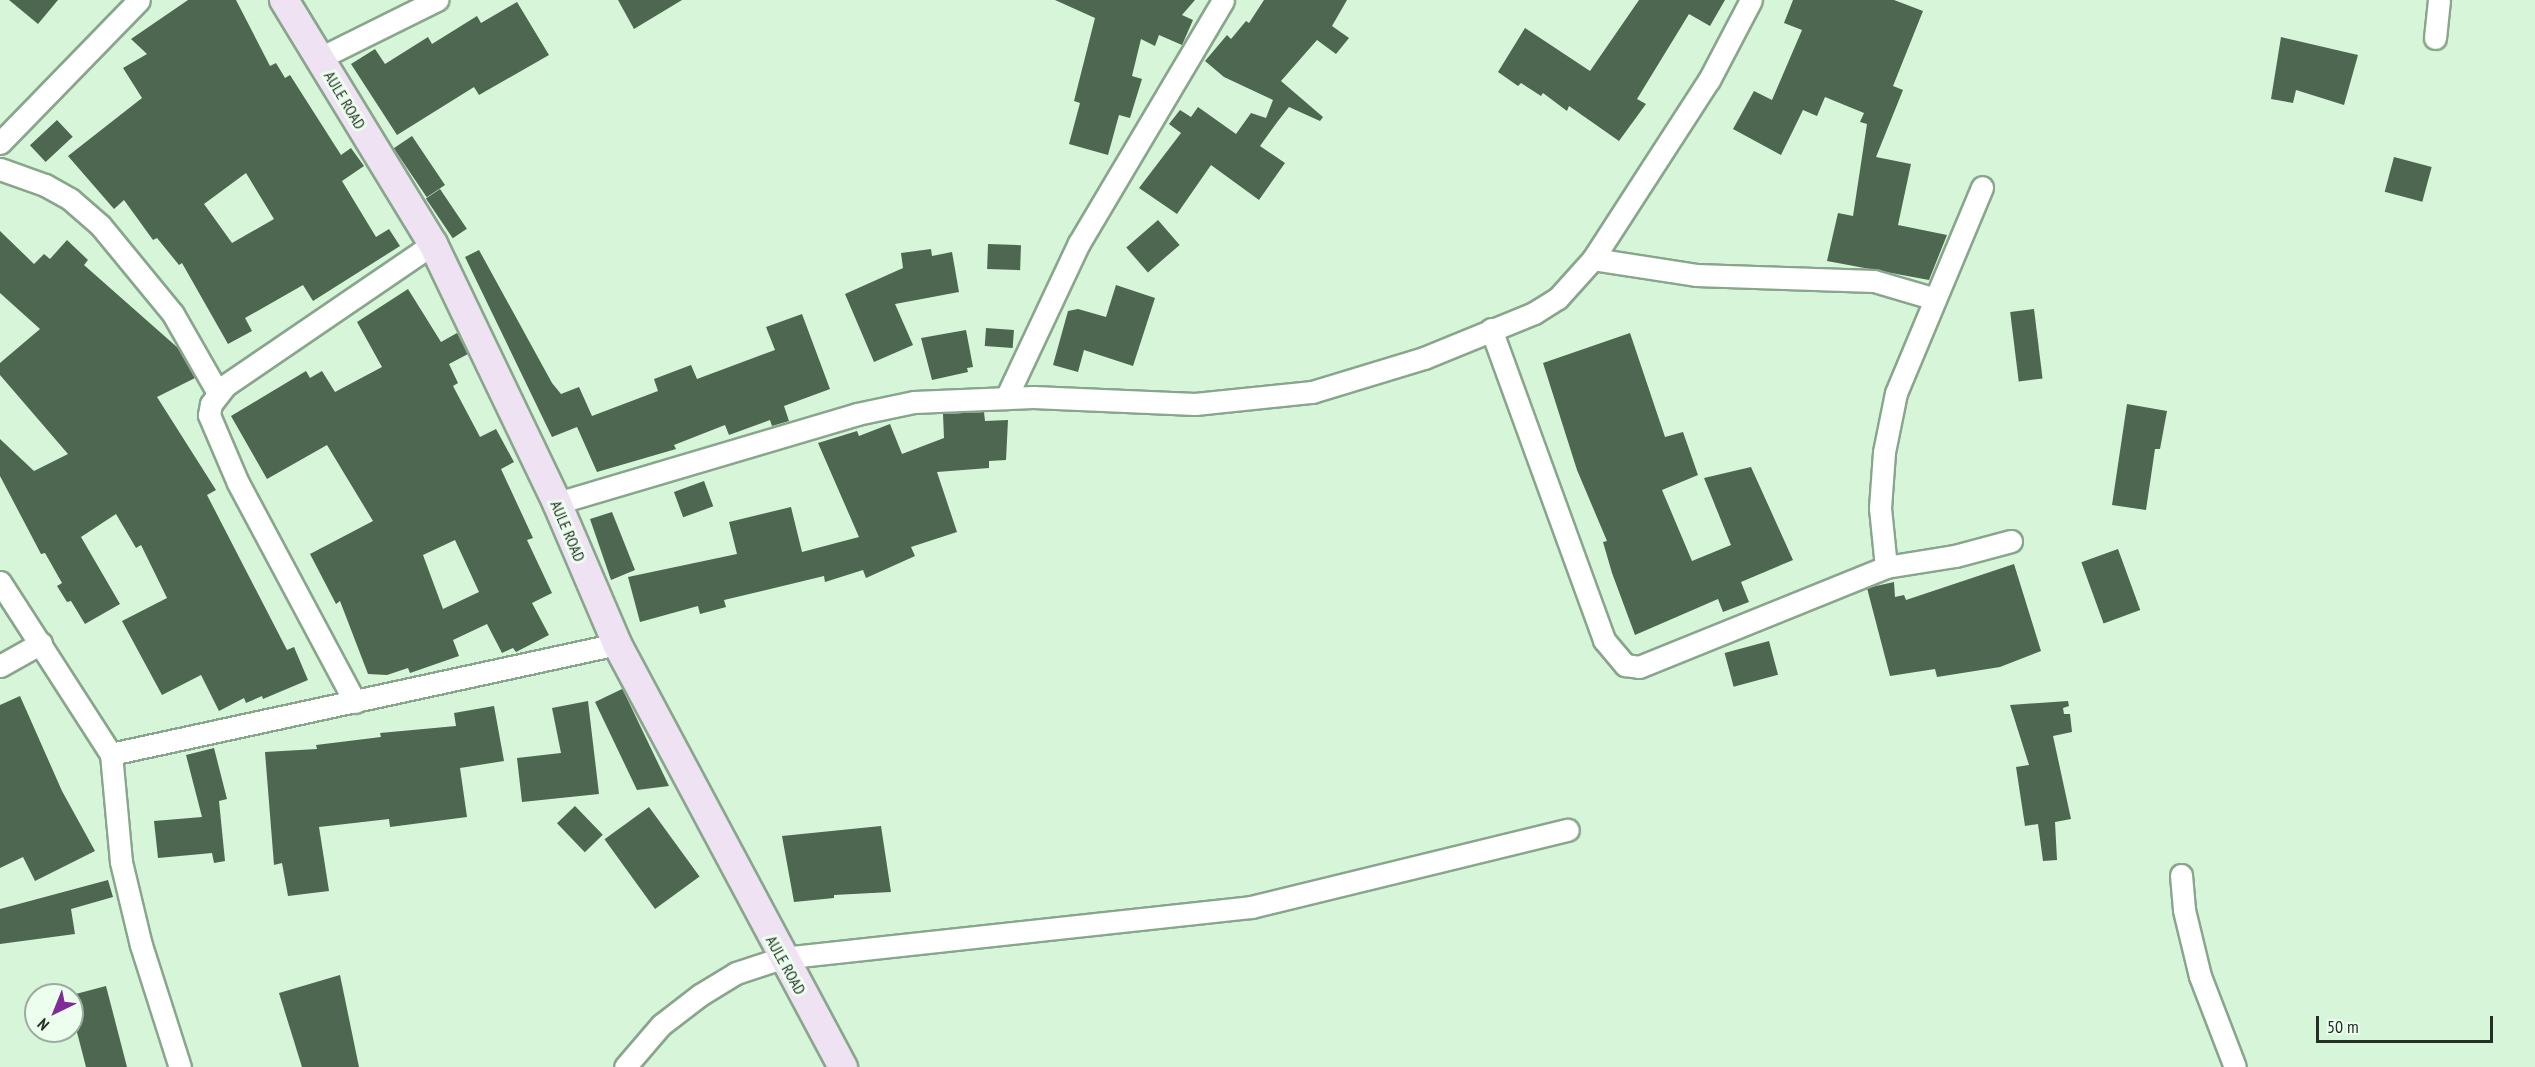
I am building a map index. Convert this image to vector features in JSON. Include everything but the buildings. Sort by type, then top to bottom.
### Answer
[{"type":"street","points":[[0,143],[139,0]]},
{"type":"street","name":"AULE ROAD","points":[[284,0],[433,244],[557,503],[617,644],[782,958],[843,1067]]},
{"type":"street","points":[[320,58],[437,0]]},
{"type":"street","points":[[1006,398],[1079,243],[1223,0]]},
{"type":"street","points":[[557,503],[856,414],[914,402],[1006,398],[1195,405],[1248,402],[1312,392],[1424,358],[1534,313],[1558,298],[1593,259],[1709,80],[1751,0]]},
{"type":"street","points":[[2434,38],[2439,0]]},
{"type":"street","points":[[0,169],[70,199],[100,225],[173,314],[218,393]]},
{"type":"street","points":[[1886,567],[1880,508],[1884,452],[1896,393],[1932,298],[1982,187]]},
{"type":"street","points":[[355,702],[221,447],[210,415],[218,393],[433,244]]},
{"type":"street","points":[[1593,259],[1696,275],[1874,281],[1932,298]]},
{"type":"street","points":[[1491,329],[1604,640],[1625,665],[1638,667],[1886,567],[1955,556],[2011,541]]},
{"type":"street","points":[[0,582],[111,754],[121,862],[141,945],[180,1067]]},
{"type":"street","points":[[0,666],[40,643]]},
{"type":"street","points":[[111,754],[617,644]]},
{"type":"street","points":[[625,1067],[661,1025],[700,995],[736,973],[782,958],[1251,907],[1568,830]]},
{"type":"street","points":[[2181,875],[2184,910],[2200,976],[2235,1067]]}]
